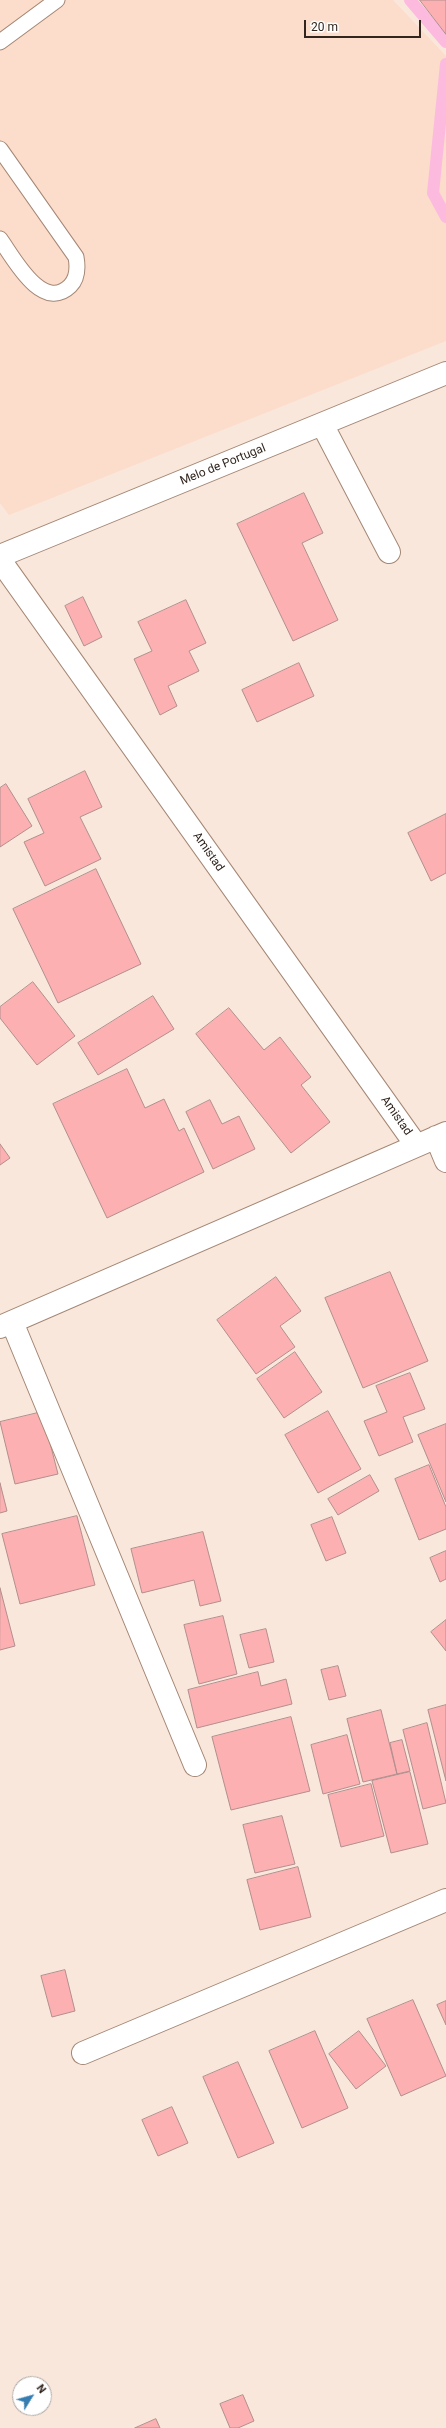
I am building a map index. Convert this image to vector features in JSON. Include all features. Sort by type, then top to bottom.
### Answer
[{"type":"street","name":"Melo de Portugal","points":[[0,556],[446,373]]},
{"type":"street","points":[[322,424],[389,552]]},
{"type":"street","name":"Amistad","points":[[0,560],[416,1145]]},
{"type":"street","points":[[195,1766],[6,1325],[441,1135],[446,1161]]},
{"type":"street","points":[[83,2053],[446,1900]]},
{"type":"lane","points":[[0,42],[57,0]]},
{"type":"lane","points":[[0,149],[76,257],[78,274],[72,284],[64,292],[50,293],[41,290],[32,284],[0,239]]},
{"type":"shaded area","points":[[0,0],[393,0],[446,56],[446,341],[9,515],[0,503]]},
{"type":"building","points":[[420,0],[446,0],[446,34]]},
{"type":"building","points":[[304,493],[323,533],[302,543],[338,620],[293,641],[237,524]]},
{"type":"building","points":[[83,597],[102,637],[84,646],[65,606]]},
{"type":"building","points":[[186,600],[206,643],[189,651],[199,671],[168,686],[177,706],[160,715],[134,659],[152,651],[138,622]]},
{"type":"building","points":[[299,663],[314,696],[257,722],[242,690]]},
{"type":"building","points":[[85,771],[102,807],[80,817],[101,859],[45,886],[24,842],[44,833],[28,799]]},
{"type":"building","points":[[6,784],[32,826],[0,847],[0,788]]},
{"type":"building","points":[[446,814],[446,873],[431,881],[408,833]]},
{"type":"building","points":[[96,869],[141,964],[58,1003],[13,909]]},
{"type":"building","points":[[33,982],[75,1036],[37,1065],[0,1018],[0,1007]]},
{"type":"building","points":[[153,996],[174,1029],[98,1075],[78,1043]]},
{"type":"building","points":[[229,1008],[264,1050],[280,1037],[311,1077],[301,1085],[330,1122],[291,1153],[196,1034]]},
{"type":"building","points":[[127,1069],[145,1108],[164,1099],[179,1131],[184,1128],[204,1172],[107,1218],[53,1104]]},
{"type":"building","points":[[210,1100],[222,1124],[239,1116],[255,1149],[213,1169],[186,1112]]},
{"type":"building","points":[[0,1144],[10,1158],[0,1165]]},
{"type":"building","points":[[390,1272],[428,1361],[363,1388],[325,1298]]},
{"type":"building","points":[[276,1277],[301,1311],[280,1326],[295,1347],[256,1374],[217,1320]]},
{"type":"building","points":[[295,1352],[322,1392],[284,1418],[257,1379]]},
{"type":"building","points":[[410,1373],[425,1409],[403,1417],[413,1442],[379,1456],[364,1421],[387,1412],[376,1386]]},
{"type":"building","points":[[328,1411],[361,1469],[318,1493],[285,1435]]},
{"type":"building","points":[[42,1412],[58,1474],[15,1484],[0,1422]]},
{"type":"building","points":[[446,1424],[446,1502],[418,1435]]},
{"type":"building","points":[[429,1465],[446,1507],[446,1529],[419,1540],[395,1479]]},
{"type":"building","points":[[370,1475],[379,1491],[338,1515],[328,1499]]},
{"type":"building","points":[[0,1483],[7,1511],[0,1513]]},
{"type":"building","points":[[77,1516],[95,1585],[20,1604],[2,1534]]},
{"type":"building","points":[[332,1517],[346,1553],[326,1561],[311,1525]]},
{"type":"building","points":[[203,1532],[221,1601],[200,1606],[194,1580],[142,1593],[131,1549]]},
{"type":"building","points":[[446,1551],[446,1579],[440,1582],[430,1558]]},
{"type":"building","points":[[0,1588],[15,1646],[0,1650]]},
{"type":"building","points":[[223,1616],[237,1674],[199,1684],[184,1625]]},
{"type":"building","points":[[446,1620],[446,1651],[431,1632]]},
{"type":"building","points":[[266,1629],[274,1662],[249,1668],[240,1635]]},
{"type":"building","points":[[338,1666],[346,1696],[329,1700],[321,1670]]},
{"type":"building","points":[[258,1672],[261,1686],[286,1679],[292,1704],[197,1728],[188,1690]]},
{"type":"building","points":[[446,1705],[446,1781],[428,1710]]},
{"type":"building","points":[[381,1710],[397,1774],[363,1782],[347,1719]]},
{"type":"building","points":[[291,1717],[310,1791],[231,1810],[212,1737]]},
{"type":"building","points":[[427,1723],[446,1803],[423,1809],[403,1730]]},
{"type":"building","points":[[347,1735],[360,1784],[323,1794],[311,1745]]},
{"type":"building","points":[[402,1740],[410,1771],[397,1774],[390,1743]]},
{"type":"building","points":[[410,1772],[428,1844],[391,1853],[372,1781]]},
{"type":"building","points":[[371,1784],[384,1836],[341,1847],[328,1795]]},
{"type":"building","points":[[282,1816],[295,1864],[255,1873],[243,1825]]},
{"type":"building","points":[[298,1867],[311,1917],[260,1930],[247,1880]]},
{"type":"building","points":[[65,1970],[75,2011],[52,2017],[41,1976]]},
{"type":"building","points":[[413,2000],[446,2076],[401,2096],[367,2019]]},
{"type":"building","points":[[446,2001],[446,2025],[437,2005]]},
{"type":"building","points":[[315,2031],[348,2108],[302,2128],[269,2051]]},
{"type":"building","points":[[359,2031],[386,2066],[356,2089],[329,2054]]},
{"type":"building","points":[[238,2062],[274,2143],[238,2158],[203,2077]]},
{"type":"building","points":[[172,2107],[188,2143],[158,2156],[142,2120]]},
{"type":"building","points":[[243,2395],[254,2421],[238,2428],[230,2428],[220,2404]]},
{"type":"building","points":[[156,2419],[160,2428],[135,2428]]},
{"type":"waterway","points":[[410,0],[446,42]]},
{"type":"waterway","points":[[446,64],[433,193],[446,217]]}]
